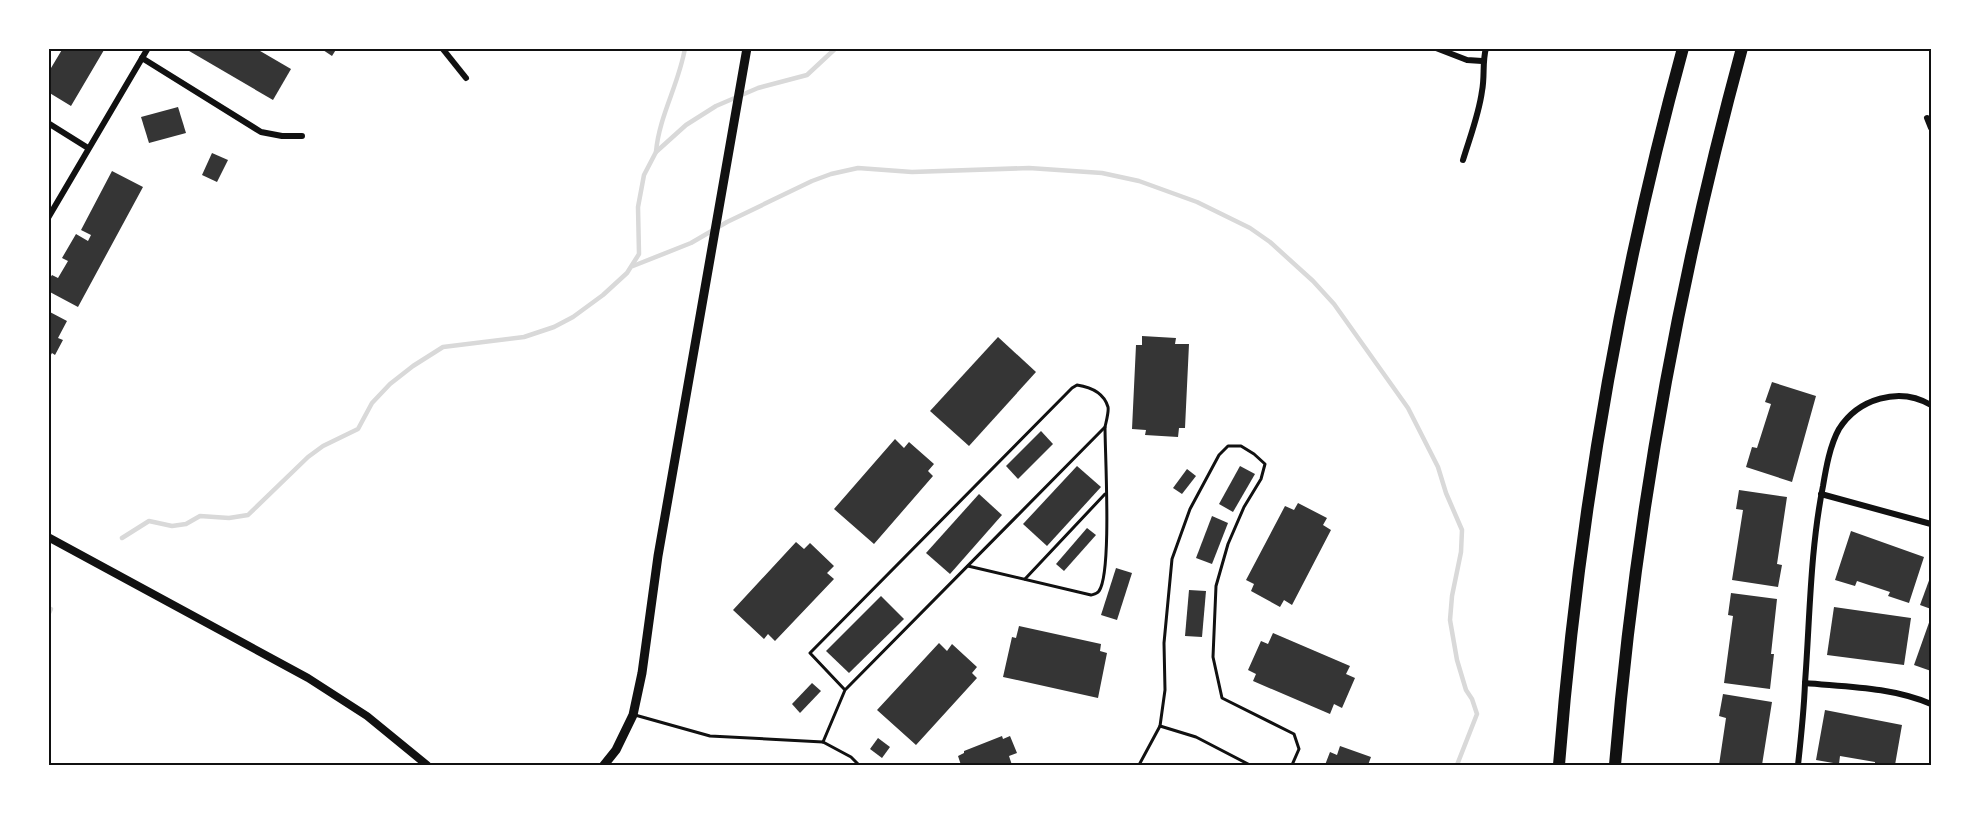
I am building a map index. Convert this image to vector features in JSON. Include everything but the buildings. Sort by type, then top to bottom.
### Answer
[{"type":"highway","points":[[1558,765],[1580,558],[1605,395],[1641,220],[1683,48]]},
{"type":"highway","points":[[1615,765],[1635,577],[1661,404],[1693,243],[1742,48]]},
{"type":"main road","points":[[604,765],[616,750],[633,715],[642,673],[658,556],[747,48]]},
{"type":"street","points":[[48,218],[148,48]]},
{"type":"street","points":[[442,48],[466,78]]},
{"type":"street","points":[[1436,48],[1467,60],[1482,60]]},
{"type":"street","points":[[1463,160],[1479,107],[1483,87],[1482,60],[1486,48]]},
{"type":"street","points":[[142,58],[261,132],[282,136],[302,136]]},
{"type":"street","points":[[1927,118],[1931,128]]},
{"type":"street","points":[[48,123],[88,148]]},
{"type":"street","points":[[1798,765],[1815,537],[1827,466],[1838,431],[1852,412],[1868,402],[1889,397],[1909,397],[1931,405]]},
{"type":"street","points":[[1821,494],[1931,524]]},
{"type":"street","points":[[48,537],[308,678],[367,716],[427,765]]},
{"type":"street","points":[[1805,683],[1882,690],[1910,695],[1931,704]]},
{"type":"lane","points":[[845,690],[810,653],[1072,388],[1077,385],[1090,387],[1100,394],[1108,408],[1105,427],[1106,559],[1101,589],[1098,593],[1091,595],[967,566]]},
{"type":"lane","points":[[823,742],[845,690],[1105,427]]},
{"type":"lane","points":[[1139,765],[1160,726],[1165,690],[1164,643],[1172,559],[1190,509],[1219,455],[1228,446],[1241,446],[1265,464],[1261,479],[1244,507],[1228,544],[1216,586],[1213,657],[1222,698],[1294,734],[1299,749],[1292,765]]},
{"type":"lane","points":[[1025,580],[1106,493]]},
{"type":"lane","points":[[633,715],[710,736],[823,742],[851,757],[859,765]]},
{"type":"lane","points":[[1160,726],[1196,737],[1250,765]]},
{"type":"waterway","points":[[656,152],[661,126],[685,48]]},
{"type":"waterway","points":[[122,538],[149,521],[172,526],[186,524],[200,516],[229,518],[248,515],[308,457],[323,446],[358,429],[372,403],[390,384],[443,347],[524,337],[554,327],[573,317],[603,295],[627,273],[639,254],[638,207],[644,175],[656,152],[686,125],[716,106],[758,88],[807,75],[836,48]]},
{"type":"waterway","points":[[633,266],[691,243],[727,222],[812,181],[858,168],[912,172],[1029,168],[1102,173],[1139,181],[1197,202],[1250,228],[1270,242],[1313,281],[1334,304],[1408,408],[1438,467],[1462,530],[1461,552],[1452,596],[1450,620],[1457,660],[1466,690],[1477,714],[1457,765]]},
{"type":"waterway","points":[[48,615],[51,609]]}]
